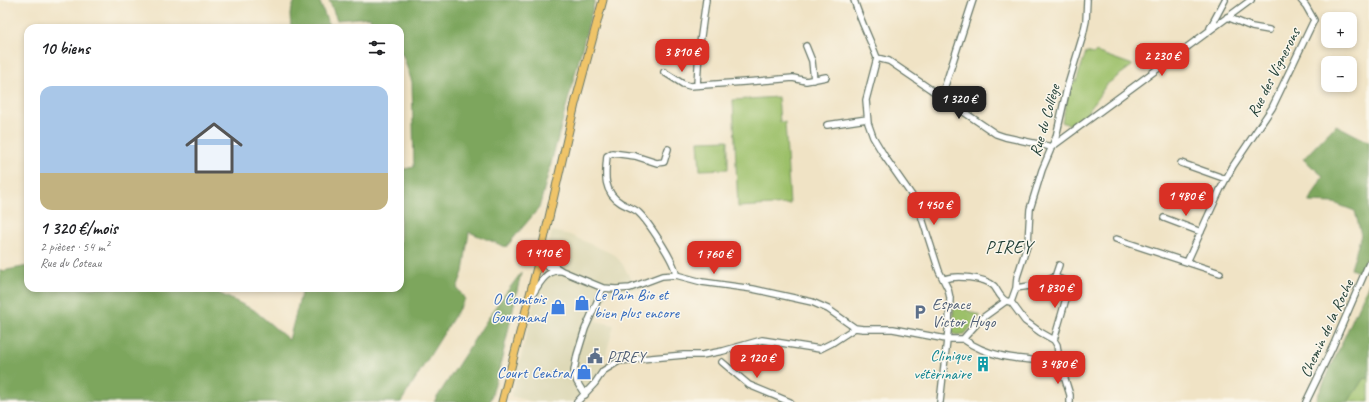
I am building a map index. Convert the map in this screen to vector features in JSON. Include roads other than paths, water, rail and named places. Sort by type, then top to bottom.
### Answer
[{"type":"main road","points":[[502,402],[542,248],[575,104],[603,0]]},
{"type":"street","points":[[697,85],[699,50],[706,0]]},
{"type":"street","points":[[854,0],[877,58],[866,100],[867,119],[873,137],[884,157],[914,197],[939,271],[948,288],[950,298],[949,322],[940,402]]},
{"type":"street","points":[[939,95],[944,89],[973,0]]},
{"type":"street","name":"Rue du Collège","points":[[1009,301],[1016,288],[1017,277],[1027,248],[1030,209],[1042,170],[1056,137],[1067,88],[1083,35],[1086,21],[1087,0]]},
{"type":"street","points":[[1209,30],[1225,0]]},
{"type":"street","points":[[877,58],[889,61],[996,134],[1052,147],[1251,0]]},
{"type":"street","name":"Rue des Vignerons","points":[[1187,262],[1226,179],[1272,108],[1314,20],[1301,0]]},
{"type":"street","points":[[1227,17],[1252,27],[1269,30]]},
{"type":"street","points":[[806,46],[812,61],[814,80]]},
{"type":"street","points":[[664,72],[690,86],[793,78],[806,81],[826,77]]},
{"type":"street","points":[[827,125],[867,119]]},
{"type":"street","points":[[1038,144],[1047,142],[1056,137],[1058,139],[1063,139]]},
{"type":"street","points":[[668,149],[664,162],[657,163],[635,156],[612,153],[607,156],[605,175],[607,187],[614,198],[637,211],[644,219],[667,253],[676,270],[676,275]]},
{"type":"street","points":[[1181,163],[1226,179]]},
{"type":"street","points":[[1164,218],[1202,232]]},
{"type":"street","points":[[1116,238],[1220,273]]},
{"type":"street","points":[[542,248],[550,264],[561,271]]},
{"type":"street","points":[[539,258],[547,266],[603,288],[630,288],[662,276],[676,275],[702,282],[753,289],[812,302],[828,309],[855,328],[893,329],[946,339],[963,339],[992,354],[1009,358],[1054,362],[1060,365]]},
{"type":"street","name":"Chemin de la Roche","points":[[1306,402],[1333,346],[1369,264]]},
{"type":"street","points":[[1055,277],[1059,265]]},
{"type":"street","points":[[528,300],[545,276],[551,272],[561,271]]},
{"type":"street","points":[[944,279],[954,277],[969,278],[989,283],[1002,298],[1009,301],[1025,321],[1054,340]]},
{"type":"street","points":[[1016,288],[1036,285],[1055,277],[1070,283],[1054,340],[1058,350],[1060,365],[1070,395],[1070,402]]},
{"type":"street","points":[[585,395],[577,382],[574,371],[577,356],[586,329],[603,288]]},
{"type":"street","points":[[963,339],[981,319],[1009,301]]},
{"type":"street","points":[[577,402],[595,384],[603,371],[619,361],[723,351],[762,340],[820,349],[855,328]]},
{"type":"street","points":[[722,362],[749,385],[790,402]]},
{"type":"place","name":"Le Pain Bio et bien plus encore","points":[[582,303]]},
{"type":"place","name":"O Comtois Gourmand","points":[[558,307]]},
{"type":"place","name":"Espace Victor Hugo","points":[[920,312]]},
{"type":"place","name":"PIREY","points":[[595,356]]},
{"type":"place","name":"Clinique vétèrinaire","points":[[983,364]]},
{"type":"place","name":"Court Central","points":[[584,372]]},
{"type":"district","name":"PIREY","points":[[1009,247]]}]
